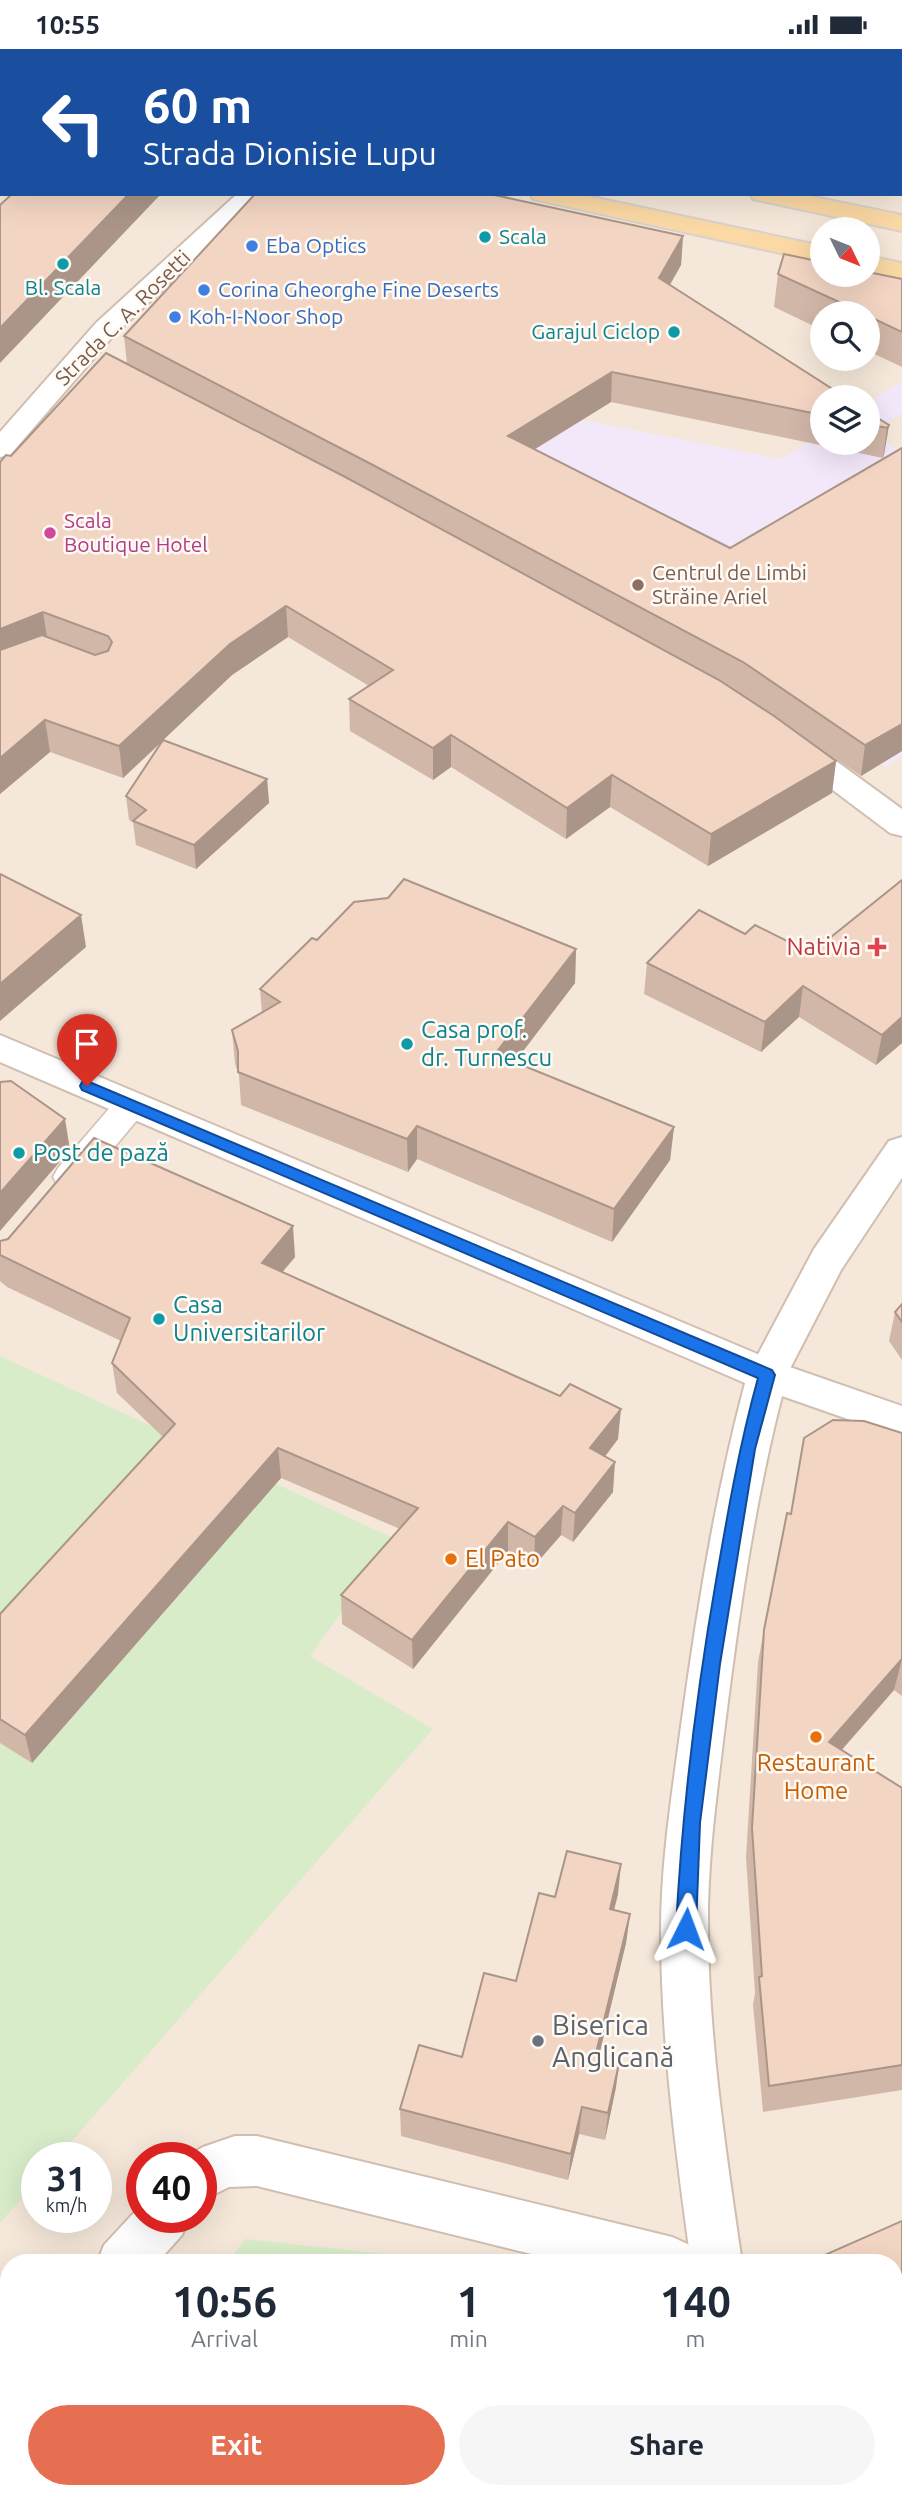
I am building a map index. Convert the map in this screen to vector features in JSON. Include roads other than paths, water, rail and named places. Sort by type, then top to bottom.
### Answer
[{"type":"main road","points":[[551,196],[810,251]]},
{"type":"main road","points":[[772,196],[902,223]]},
{"type":"main road","points":[[880,266],[902,271]]},
{"type":"street","name":"Strada C. A. Rosetti","points":[[0,449],[81,355],[250,196]]},
{"type":"street","points":[[81,355],[108,369]]},
{"type":"street","points":[[772,730],[902,825]]},
{"type":"street","points":[[0,1048],[767,1375],[902,1422]]},
{"type":"street","points":[[716,2254],[697,2130],[685,1955],[691,1823],[711,1664],[742,1476],[767,1375],[791,1323],[823,1267],[902,1151]]},
{"type":"street","points":[[217,2166],[241,2159],[257,2161],[635,2254]]},
{"type":"street","points":[[130,2254],[149,2233]]},
{"type":"lane","points":[[51,1199],[131,1105]]},
{"type":"place","name":"Scala","points":[[485,237]]},
{"type":"place","name":"Eba Optics","points":[[252,246]]},
{"type":"place","name":"Bl. Scala","points":[[63,264]]},
{"type":"place","name":"Corina Gheorghe Fine Deserts","points":[[204,290]]},
{"type":"place","name":"Koh-I-Noor Shop","points":[[175,317]]},
{"type":"place","name":"Garajul Ciclop","points":[[674,332]]},
{"type":"place","name":"Scala Boutique Hotel","points":[[50,533]]},
{"type":"place","name":"Centrul de Limbi Străine Ariel","points":[[638,585]]},
{"type":"place","name":"Nativia","points":[[877,947]]},
{"type":"place","name":"Casa prof. dr. Turnescu","points":[[407,1044]]},
{"type":"place","name":"Post de pază","points":[[19,1153]]},
{"type":"place","name":"Casa Universitarilor","points":[[159,1319]]},
{"type":"place","name":"El Pato","points":[[451,1559]]},
{"type":"place","name":"Restaurant Home","points":[[816,1737]]},
{"type":"place","name":"Biserica Anglicană","points":[[538,2041]]}]
